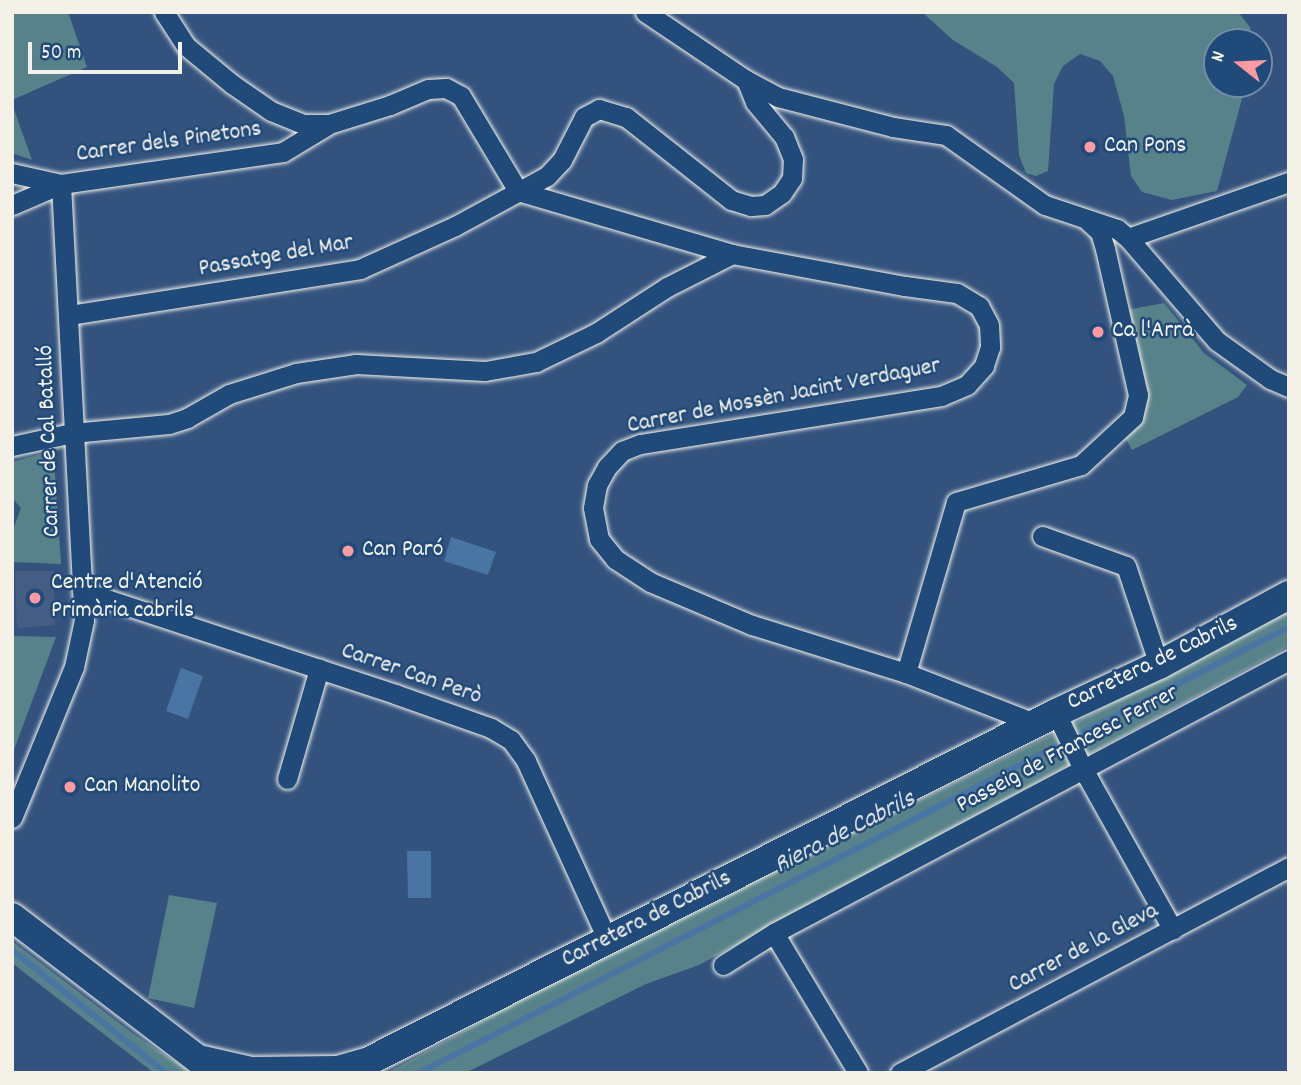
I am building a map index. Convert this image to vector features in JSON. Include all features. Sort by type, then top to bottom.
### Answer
[{"type":"street","points":[[164,12],[186,46],[271,111],[304,124],[329,124],[428,89],[446,88],[461,96],[518,191]]},
{"type":"street","points":[[645,12],[746,80],[778,97],[893,127],[946,135],[1029,197],[1117,229],[1128,238],[1217,341],[1270,379],[1289,387]]},
{"type":"street","name":"Passatge del Mar","points":[[70,315],[360,269],[455,226],[547,176],[562,160],[584,117],[599,109],[626,117],[731,200],[751,206],[765,205],[782,193],[792,178],[793,159],[784,136],[755,102],[746,80]]},
{"type":"street","name":"Carrer dels Pinetons","points":[[12,205],[61,184],[283,152],[329,124]]},
{"type":"street","points":[[12,173],[61,184]]},
{"type":"street","points":[[1128,238],[1289,182]]},
{"type":"street","name":"Carrer de Cal Batalló","points":[[12,818],[74,667],[84,620],[72,433],[70,315],[61,184]]},
{"type":"street","name":"Carrer de Mossèn Jacint Verdaguer","points":[[518,191],[732,254],[957,293],[979,306],[989,325],[990,347],[984,366],[967,385],[941,396],[640,444],[622,451],[607,467],[597,485],[593,508],[599,538],[615,559],[650,582],[752,625],[1052,721]]},
{"type":"street","points":[[906,673],[956,502],[1081,466],[1133,417],[1138,395],[1105,249],[1100,232],[1086,219]]},
{"type":"street","points":[[12,446],[72,433],[169,424],[187,418],[229,394],[296,373],[356,364],[485,371],[536,362],[596,333],[667,287],[732,254]]},
{"type":"street","points":[[1042,536],[1126,566],[1158,665]]},
{"type":"street","name":"Carrer Can Però","points":[[82,591],[491,728],[511,740],[526,761],[608,940]]},
{"type":"street","name":"Carretera de Cabrils","points":[[12,917],[198,1059],[251,1071],[336,1071],[371,1067],[608,940],[1052,721],[1289,595]]},
{"type":"street","name":"Passeig de Francesc Ferrer","points":[[723,965],[774,933],[1080,763],[1289,660]]},
{"type":"street","points":[[287,779],[319,669]]},
{"type":"street","points":[[1052,721],[1080,763],[1173,930]]},
{"type":"street","name":"Carrer de la Gleva","points":[[900,1073],[1289,867]]},
{"type":"street","points":[[774,933],[858,1073]]},
{"type":"shaded area","points":[[451,537],[496,552],[488,575],[444,561]]},
{"type":"shaded area","name":"Centre d'Atenció Primària cabrils","points":[[15,571],[53,571],[55,625],[17,628]]},
{"type":"shaded area","points":[[181,668],[203,676],[188,719],[166,711]]},
{"type":"shaded area","points":[[407,851],[431,851],[431,898],[408,898]]},
{"type":"green space","points":[[12,12],[68,12],[87,67],[12,100]]},
{"type":"green space","points":[[922,12],[1238,12],[1250,28],[1203,28],[1203,98],[1242,98],[1217,191],[1172,200],[1142,192],[1131,176],[1124,116],[1113,76],[1100,61],[1080,54],[1063,66],[1054,84],[1048,171],[1036,176],[1026,173],[1019,155],[1014,83],[997,67],[953,40]]},
{"type":"green space","points":[[12,104],[32,160],[12,153]]},
{"type":"green space","points":[[1164,303],[1204,353],[1247,385],[1238,397],[1132,450],[1124,435],[1142,417],[1126,310]]},
{"type":"green space","points":[[46,453],[54,459],[61,564],[12,562],[12,532],[21,508],[12,498],[12,462]]},
{"type":"green space","points":[[1289,611],[1289,646],[699,965],[646,984],[465,1073],[387,1073],[596,959],[1055,733]]},
{"type":"green space","points":[[12,636],[56,637],[12,755]]},
{"type":"green space","points":[[169,895],[217,903],[194,1008],[148,998]]},
{"type":"green space","points":[[12,941],[132,1033],[193,1073],[154,1073],[12,963]]},
{"type":"waterway","name":"Riera de Cabrils","points":[[419,1073],[1289,627]]},
{"type":"waterway","points":[[12,950],[166,1073]]},
{"type":"place","name":"Can Pons","points":[[1090,147]]},
{"type":"place","name":"Ca l'Arrà","points":[[1098,332]]},
{"type":"place","name":"Can Paró","points":[[348,551]]},
{"type":"place","name":"Centre d'Atenció Primària cabrils","points":[[35,598]]},
{"type":"place","name":"Can Manolito","points":[[70,787]]}]
